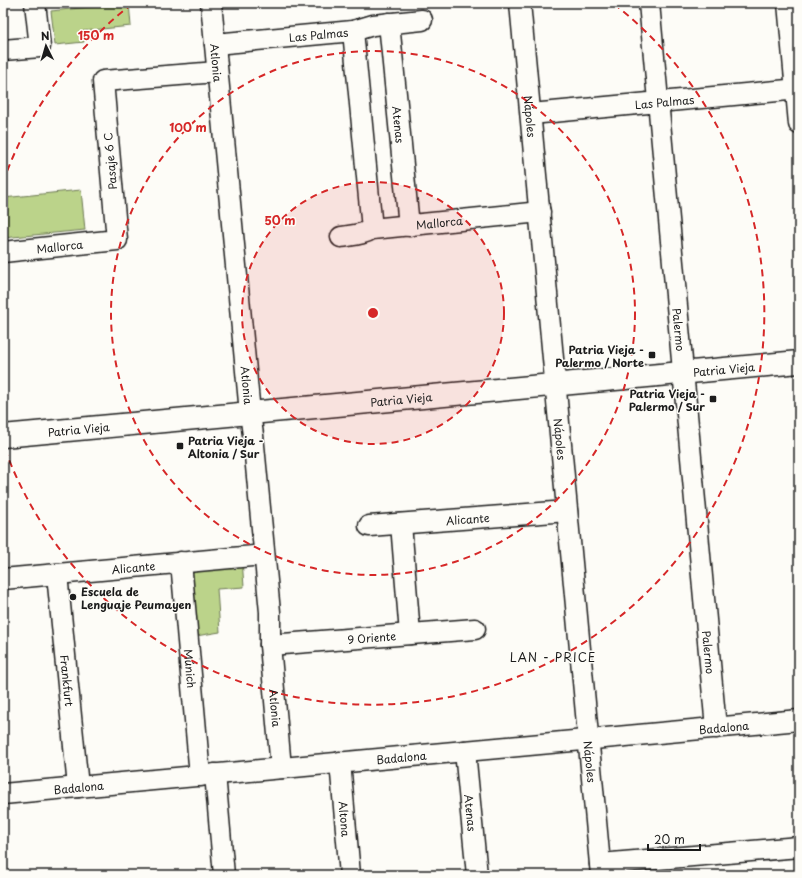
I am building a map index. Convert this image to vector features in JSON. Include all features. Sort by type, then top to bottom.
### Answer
[{"type":"street","points":[[3,50],[40,47],[35,3]]},
{"type":"street","name":"Atlonia","points":[[211,3],[270,612],[270,645],[281,768]]},
{"type":"street","name":"Nápoles","points":[[520,3],[600,870]]},
{"type":"street","name":"Palermo","points":[[649,3],[716,728]]},
{"type":"street","points":[[788,3],[799,124]]},
{"type":"street","name":"Las Palmas","points":[[215,44],[353,31],[368,26],[422,20]]},
{"type":"street","name":"Atenas","points":[[390,23],[409,226]]},
{"type":"street","points":[[353,31],[372,229]]},
{"type":"street","name":"Pasaje 6 C","points":[[117,240],[103,81],[218,72]]},
{"type":"street","name":"Las Palmas","points":[[530,114],[797,89]]},
{"type":"street","name":"Mallorca","points":[[341,237],[361,234],[372,229],[540,212]]},
{"type":"street","name":"Mallorca","points":[[3,252],[117,240]]},
{"type":"street","name":"Patria Vieja","points":[[3,436],[799,362]]},
{"type":"street","name":"Alicante","points":[[369,526],[567,511]]},
{"type":"street","points":[[401,524],[410,634]]},
{"type":"street","name":"Alicante","points":[[3,579],[264,554]]},
{"type":"street","name":"Múnich","points":[[181,562],[208,775],[224,875]]},
{"type":"street","name":"Frankfurt","points":[[57,574],[78,787]]},
{"type":"street","name":"9 Oriente","points":[[270,645],[474,628]]},
{"type":"street","name":"Badalona","points":[[3,794],[799,720]]},
{"type":"street","name":"Atenas","points":[[465,751],[477,875]]},
{"type":"street","name":"Altona","points":[[340,762],[350,875]]},
{"type":"street","points":[[600,870],[799,847]]},
{"type":"green space","points":[[129,3],[131,26],[83,31],[84,42],[55,45],[51,11]]},
{"type":"green space","points":[[81,190],[85,230],[3,238],[3,198]]},
{"type":"green space","points":[[242,559],[244,587],[217,589],[220,632],[196,636],[189,569]]},
{"type":"place","name":"Patria Vieja - Palermo / Norte","points":[[652,355]]},
{"type":"place","name":"Patria Vieja - Palermo / Sur","points":[[713,399]]},
{"type":"place","name":"Patria Vieja - Altonia / Sur","points":[[180,446]]},
{"type":"place","name":"Escuela de Lenguaje Peumayen","points":[[73,597]]},
{"type":"district","name":"LAN - PRICE","points":[[553,657]]}]
